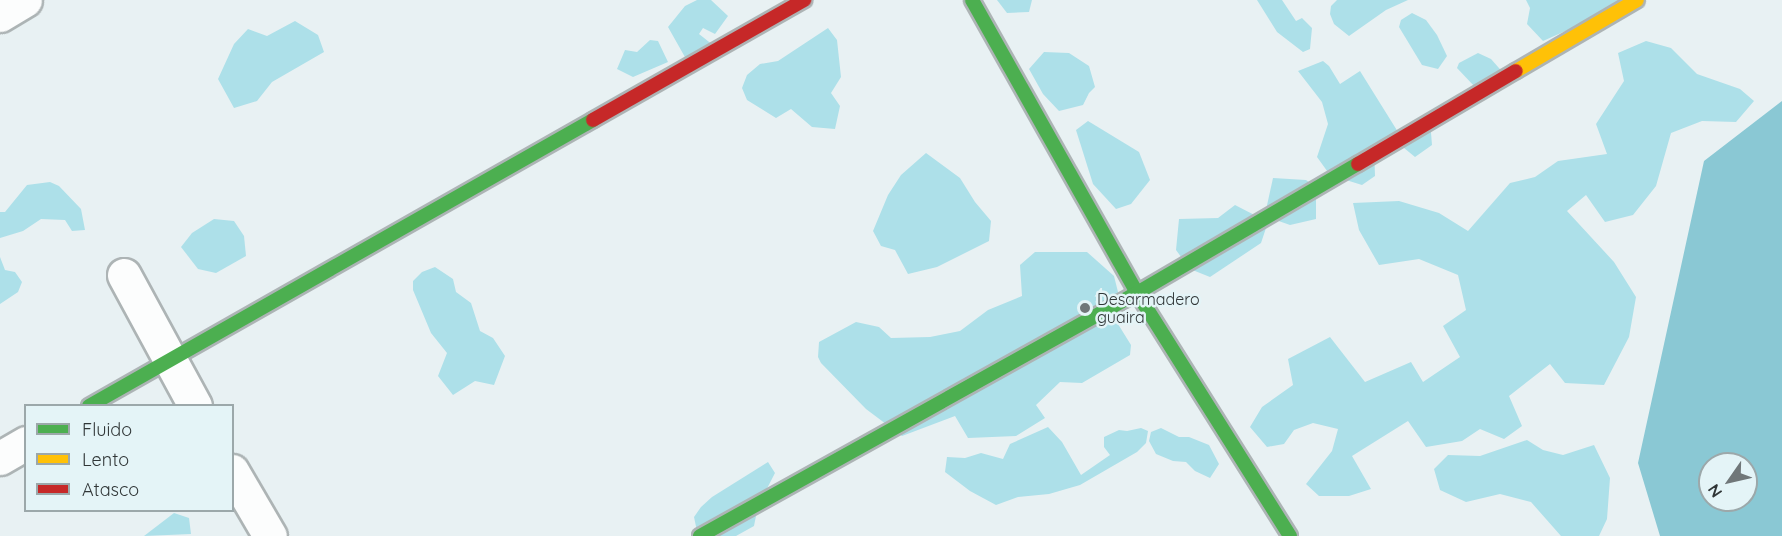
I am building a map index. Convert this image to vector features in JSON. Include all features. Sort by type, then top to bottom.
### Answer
[{"type":"street","points":[[0,15],[25,0]]},
{"type":"street","points":[[91,404],[804,0]]},
{"type":"street","points":[[972,0],[1137,292],[1290,536]]},
{"type":"street","points":[[700,536],[1137,292],[1636,0]]},
{"type":"street","points":[[124,275],[194,404]]},
{"type":"street","points":[[0,458],[24,444]]},
{"type":"street","points":[[234,474],[270,536]]},
{"type":"shaded area","points":[[697,0],[711,0],[728,16],[715,34],[703,28],[699,34],[718,49],[690,66],[668,27],[685,6]]},
{"type":"shaded area","points":[[997,0],[1032,0],[1029,12],[1007,13]]},
{"type":"shaded area","points":[[1257,0],[1282,0],[1296,21],[1302,18],[1312,28],[1310,49],[1303,52],[1277,32]]},
{"type":"shaded area","points":[[1337,0],[1408,0],[1386,10],[1349,36],[1334,24],[1330,14],[1331,6]]},
{"type":"shaded area","points":[[1526,0],[1635,0],[1543,41],[1527,24],[1530,8]]},
{"type":"shaded area","points":[[1412,13],[1426,20],[1437,35],[1447,56],[1438,69],[1422,65],[1399,27],[1401,20]]},
{"type":"shaded area","points":[[295,21],[318,35],[324,52],[272,82],[257,101],[234,108],[218,79],[234,44],[248,29],[267,36]]},
{"type":"shaded area","points":[[828,28],[837,40],[841,77],[831,93],[840,106],[835,129],[812,127],[791,109],[776,118],[747,100],[742,88],[747,75],[760,64],[778,61]]},
{"type":"shaded area","points":[[650,40],[658,41],[668,62],[633,77],[617,69],[625,50],[637,52]]},
{"type":"shaded area","points":[[1646,41],[1671,48],[1697,74],[1740,89],[1754,101],[1736,122],[1702,121],[1671,133],[1656,186],[1633,215],[1605,222],[1586,195],[1567,211],[1614,262],[1636,297],[1629,337],[1604,385],[1565,383],[1550,364],[1509,396],[1522,426],[1504,439],[1480,429],[1462,441],[1426,447],[1408,421],[1352,456],[1371,489],[1349,496],[1319,496],[1306,484],[1332,451],[1338,429],[1313,423],[1294,430],[1284,444],[1267,447],[1250,427],[1262,407],[1293,385],[1288,359],[1330,337],[1365,382],[1411,362],[1423,382],[1460,357],[1443,326],[1466,310],[1458,275],[1419,259],[1379,265],[1359,230],[1353,203],[1399,201],[1439,213],[1468,231],[1510,183],[1535,177],[1558,161],[1607,154],[1596,124],[1624,81],[1618,53]]},
{"type":"shaded area","points":[[1044,52],[1069,53],[1089,66],[1095,87],[1083,105],[1059,111],[1043,94],[1029,69]]},
{"type":"shaded area","points":[[1478,53],[1491,59],[1506,76],[1475,87],[1457,68],[1459,63]]},
{"type":"shaded area","points":[[1323,61],[1329,66],[1340,84],[1360,71],[1398,132],[1430,120],[1432,145],[1415,157],[1398,143],[1374,146],[1375,176],[1362,185],[1330,175],[1317,157],[1328,124],[1322,102],[1298,71]]},
{"type":"shaded area","points":[[1782,101],[1782,536],[1660,536],[1638,463],[1704,161]]},
{"type":"shaded area","points":[[1088,121],[1139,152],[1150,180],[1131,204],[1116,209],[1093,184],[1076,130]]},
{"type":"shaded area","points":[[926,153],[960,178],[975,202],[991,221],[989,241],[937,267],[908,274],[895,250],[881,246],[873,231],[888,195],[901,175]]},
{"type":"shaded area","points":[[1273,178],[1306,180],[1316,187],[1316,219],[1290,225],[1273,219],[1266,210]]},
{"type":"shaded area","points":[[50,182],[59,186],[81,209],[85,230],[72,231],[65,220],[41,219],[23,231],[0,238],[0,212],[5,212],[27,185]]},
{"type":"shaded area","points":[[1235,205],[1268,222],[1261,243],[1210,277],[1190,269],[1176,250],[1179,219],[1218,218]]},
{"type":"shaded area","points":[[214,219],[234,221],[244,236],[246,256],[216,273],[198,269],[181,247],[192,233]]},
{"type":"shaded area","points":[[1035,252],[1087,252],[1114,276],[1120,300],[1113,316],[1131,345],[1130,355],[1082,383],[1060,382],[1036,405],[1045,418],[1016,436],[968,438],[955,416],[902,436],[866,409],[821,363],[818,357],[819,342],[856,322],[879,327],[891,338],[930,337],[960,331],[988,310],[1022,296],[1020,265]]},
{"type":"shaded area","points":[[0,257],[5,270],[15,272],[22,282],[18,292],[0,304]]},
{"type":"shaded area","points":[[435,267],[453,279],[456,292],[471,303],[480,331],[493,338],[505,356],[494,385],[475,381],[453,395],[438,376],[447,353],[431,333],[413,290],[413,281],[422,272]]},
{"type":"shaded area","points":[[1048,427],[1062,442],[1081,475],[1110,455],[1104,447],[1104,437],[1119,430],[1141,428],[1148,431],[1146,443],[1137,452],[1080,485],[1049,494],[1018,497],[996,505],[970,491],[945,472],[947,457],[965,458],[981,453],[1003,459],[1010,444]]},
{"type":"shaded area","points":[[1161,428],[1179,437],[1189,437],[1209,445],[1219,464],[1210,478],[1195,471],[1186,462],[1173,461],[1156,454],[1149,441],[1151,432]]},
{"type":"shaded area","points":[[1527,440],[1543,450],[1563,455],[1594,445],[1610,478],[1607,519],[1599,536],[1561,536],[1531,502],[1500,494],[1466,502],[1440,490],[1434,469],[1448,455],[1480,456]]},
{"type":"shaded area","points":[[768,462],[775,473],[758,506],[754,526],[736,536],[698,536],[694,517],[701,507],[712,497]]},
{"type":"shaded area","points":[[174,513],[189,518],[191,534],[144,536]]},
{"type":"traffic: fast","points":[[972,0],[1137,293],[1290,536]]},
{"type":"traffic: fast","points":[[93,404],[593,120]]},
{"type":"traffic: fast","points":[[700,536],[1137,293],[1358,164]]},
{"type":"traffic: slow","points":[[1516,71],[1637,0]]},
{"type":"traffic: jam","points":[[593,120],[804,0]]},
{"type":"traffic: jam","points":[[1358,164],[1516,71]]},
{"type":"place","name":"Desarmadero guaira","points":[[1085,308]]}]
